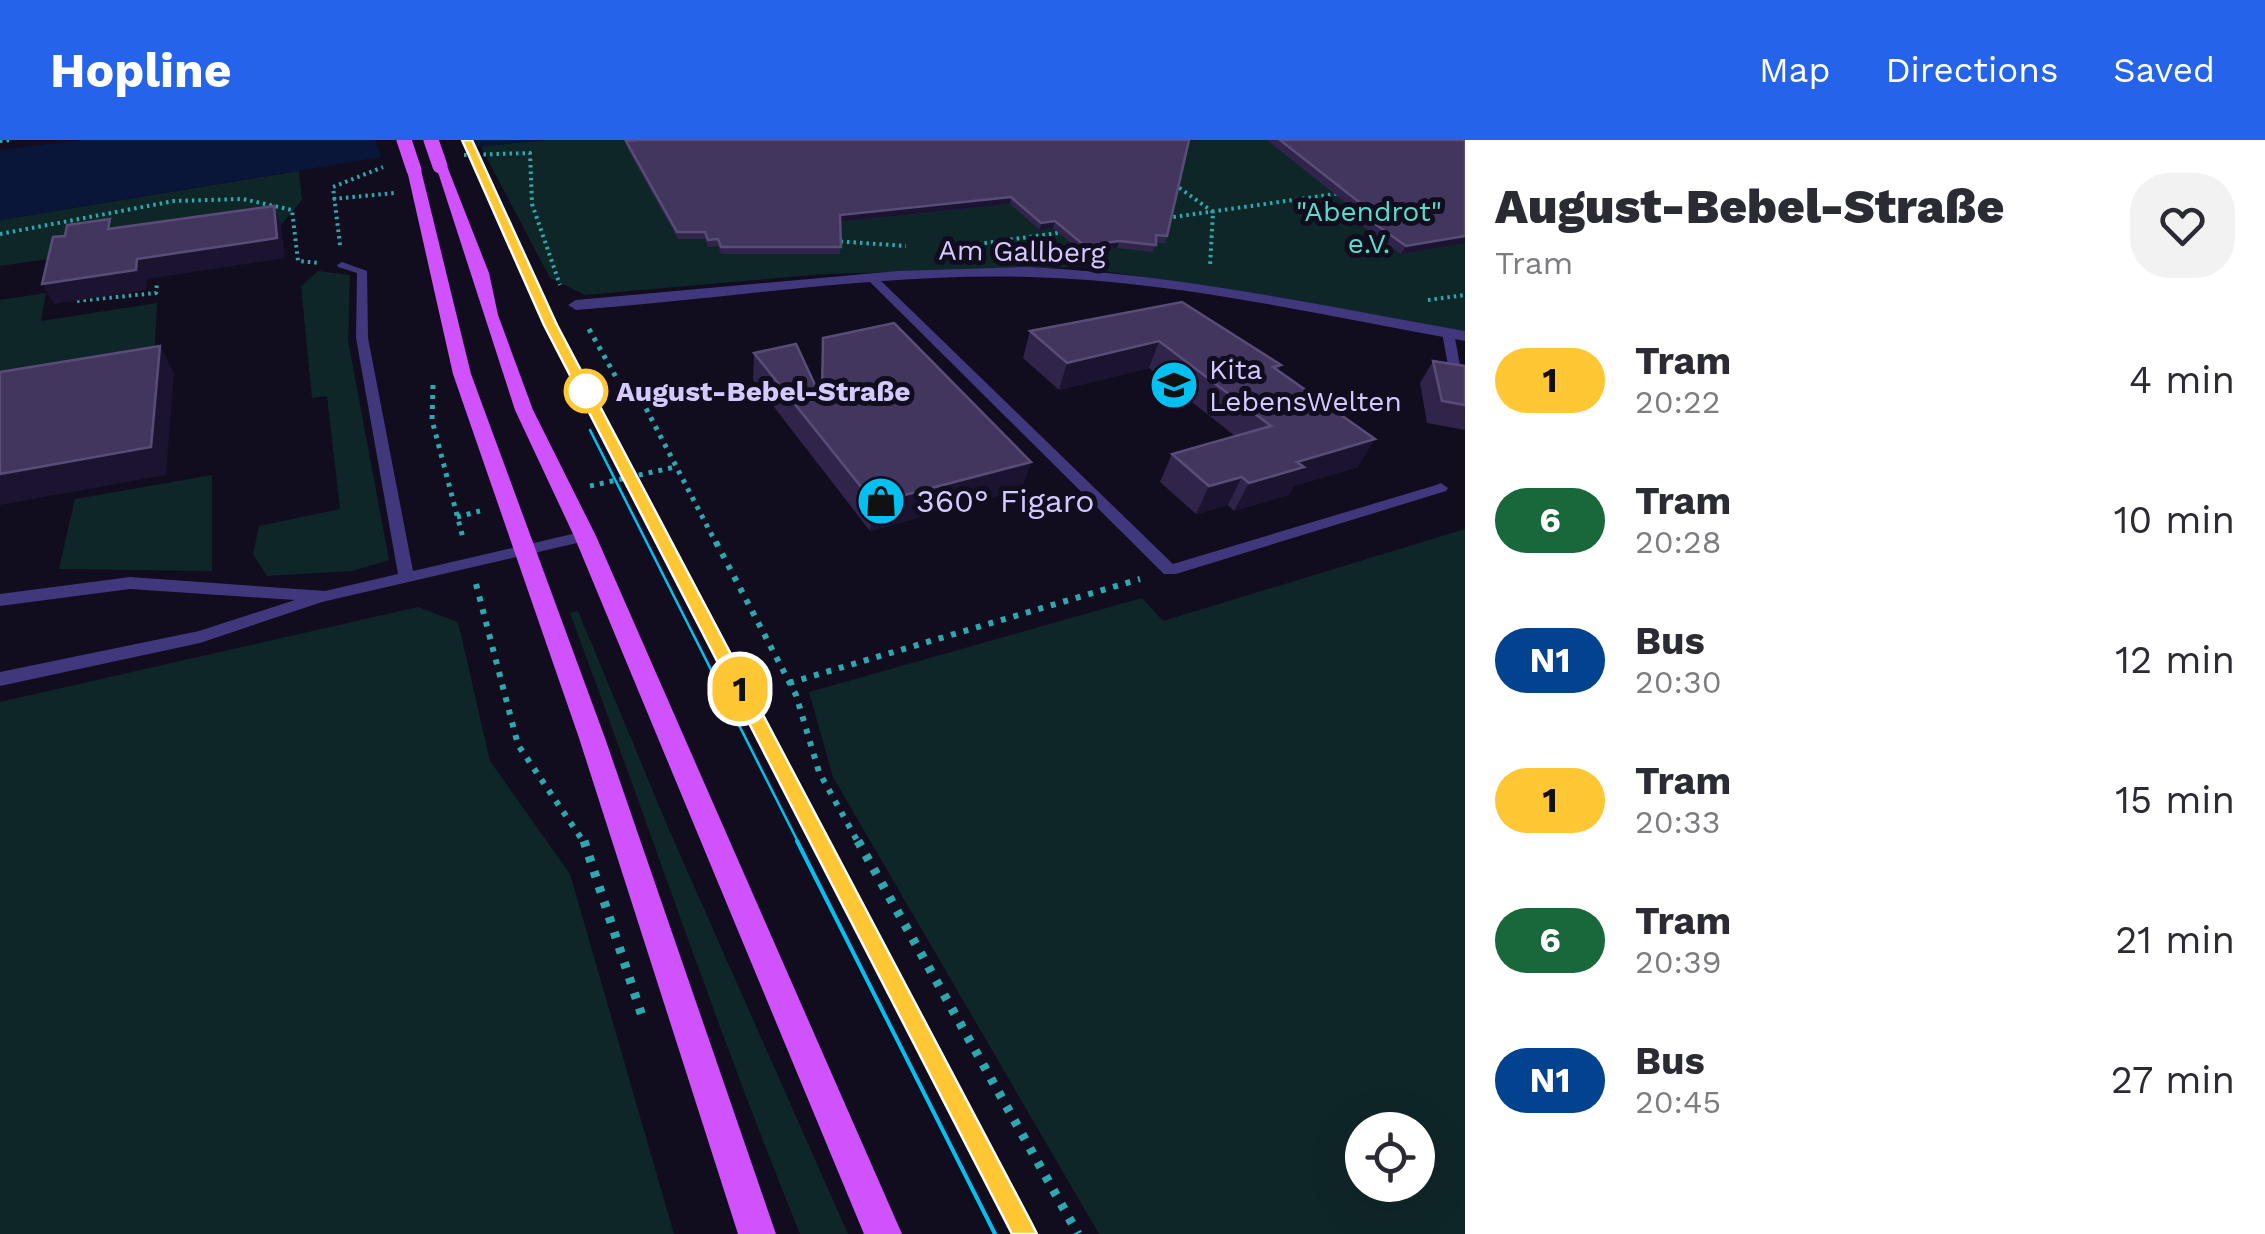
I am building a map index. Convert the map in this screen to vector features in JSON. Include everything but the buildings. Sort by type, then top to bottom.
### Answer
[{"type":"main road","points":[[404,140],[462,374],[592,738],[758,1234]]},
{"type":"main road","points":[[431,140],[481,273],[490,315],[524,410],[585,536],[882,1234]]},
{"type":"street","name":"Am Gallberg","points":[[576,306],[873,278],[1090,275],[1457,335]]},
{"type":"lane","points":[[342,265],[362,271],[362,338],[406,577]]},
{"type":"lane","points":[[873,278],[1170,570],[1441,488]]},
{"type":"lane","points":[[1456,376],[1457,335]]},
{"type":"lane","points":[[0,679],[200,637],[324,597],[585,536]]},
{"type":"lane","points":[[0,600],[130,583],[324,597]]},
{"type":"path","points":[[0,141],[11,140]]},
{"type":"path","points":[[487,152],[530,153],[532,204],[562,292],[576,306],[617,378],[638,393],[789,682],[818,772],[1078,1234]]},
{"type":"path","points":[[0,234],[174,201],[243,199],[292,210],[298,261],[342,265],[332,187],[376,168]]},
{"type":"path","points":[[1169,181],[1213,212]]},
{"type":"path","points":[[333,200],[400,192]]},
{"type":"path","points":[[1155,220],[1348,192]]},
{"type":"path","points":[[1206,292],[1213,212]]},
{"type":"path","points":[[962,246],[1078,230]]},
{"type":"path","points":[[829,241],[923,248]]},
{"type":"path","points":[[77,301],[156,292],[157,283]]},
{"type":"path","points":[[457,516],[518,745],[585,844],[647,1032]]},
{"type":"path","points":[[789,682],[1170,570]]},
{"type":"green space","name":"\"Abendrot\" e.V.","points":[[546,140],[1465,140],[1465,331],[1081,267],[825,274],[585,295],[550,278],[480,145]]},
{"type":"green space","points":[[299,171],[302,200],[281,225],[0,266],[0,220]]},
{"type":"green space","points":[[318,271],[350,275],[348,340],[389,560],[352,571],[267,576],[253,554],[259,526],[340,509],[327,396],[312,398],[301,286]]},
{"type":"green space","points":[[46,293],[41,321],[157,303],[154,367],[0,390],[0,300]]},
{"type":"green space","points":[[212,475],[212,571],[59,569],[75,499]]},
{"type":"green space","points":[[1465,529],[1465,1234],[1099,1234],[833,777],[809,692],[1142,598],[1163,621]]},
{"type":"green space","points":[[418,607],[458,622],[490,761],[570,874],[674,1234],[0,1234],[0,702]]},
{"type":"green space","points":[[578,611],[670,832],[848,1234],[800,1234],[570,613]]},
{"type":"water","points":[[81,140],[546,140],[368,159],[0,220],[0,150]]},
{"type":"pier","points":[[376,140],[474,140],[479,150],[382,162]]},
{"type":"tram line","points":[[467,140],[550,325],[819,844]]},
{"type":"tram line","name":"1","points":[[467,140],[550,325],[1022,1234]]},
{"type":"tram line","points":[[590,430],[799,844]]},
{"type":"tram line","points":[[797,841],[995,1234]]},
{"type":"tram line","points":[[818,841],[1022,1234]]},
{"type":"place","name":"Kita LebensWelten","points":[[1174,385]]},
{"type":"place","name":"August-Bebel-Straße","points":[[586,391]]},
{"type":"place","name":"360° Figaro","points":[[881,501]]}]
